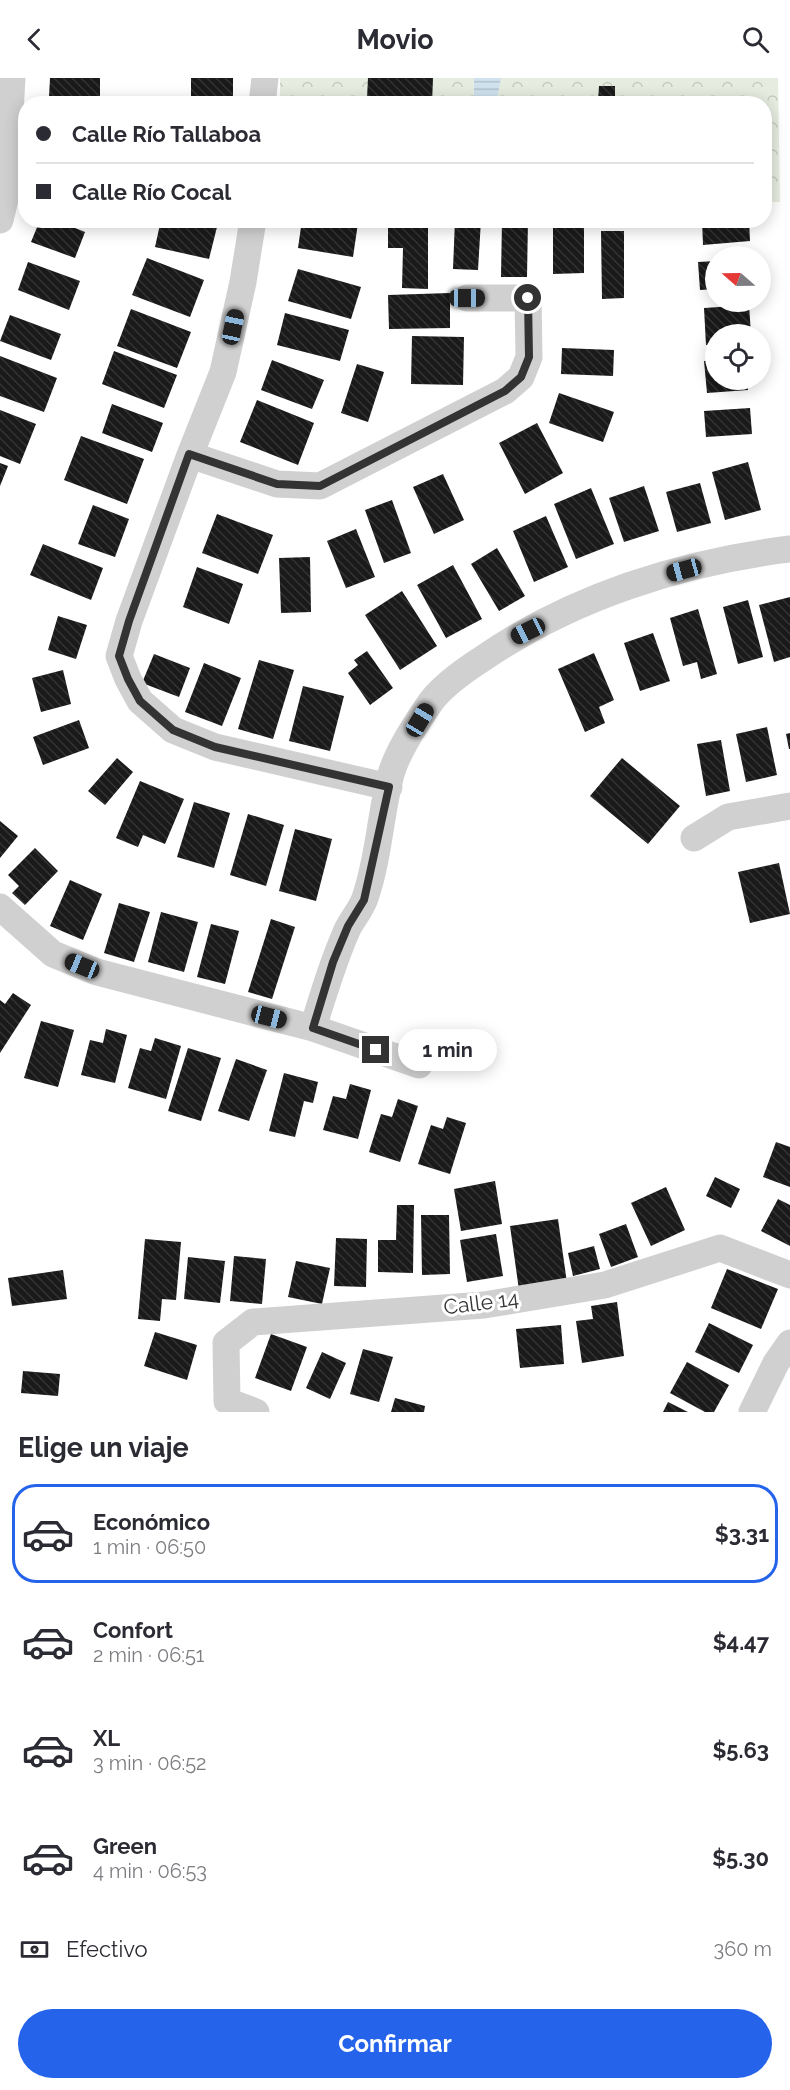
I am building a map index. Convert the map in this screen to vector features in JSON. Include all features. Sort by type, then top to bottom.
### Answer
[{"type":"street","points":[[0,220],[5,199],[12,78]]},
{"type":"street","points":[[263,96],[264,78]]},
{"type":"street","points":[[252,228],[243,282],[223,372],[189,454],[129,621],[119,656],[140,701],[173,730],[215,747],[389,787]]},
{"type":"street","points":[[189,454],[277,484],[320,486],[505,391],[521,377],[529,357],[528,298],[467,298]]},
{"type":"street","points":[[313,1028],[333,962],[348,926],[364,900],[392,772],[408,739],[432,700],[465,670],[511,639],[628,585],[703,565],[790,549]]},
{"type":"street","points":[[694,838],[728,817],[790,806]]},
{"type":"street","points":[[0,908],[53,954],[97,972],[313,1028],[419,1065]]},
{"type":"street","name":"Calle 14","points":[[256,1412],[227,1401],[226,1343],[253,1322],[484,1305],[605,1285],[720,1248],[790,1275]]},
{"type":"street","points":[[752,1412],[785,1358]]},
{"type":"green space","points":[[280,78],[778,78],[780,202],[772,202],[772,96],[280,96]]},
{"type":"water","points":[[474,78],[501,78],[497,96],[474,96]]},
{"type":"building","points":[[50,78],[100,78],[100,96],[49,96]]},
{"type":"building","points":[[191,78],[233,78],[233,96],[191,96]]},
{"type":"building","points":[[368,78],[433,78],[432,96],[367,96]]},
{"type":"building","points":[[599,86],[615,86],[615,96],[598,96]]},
{"type":"building","points":[[37,228],[75,228],[85,232],[75,258],[31,242]]},
{"type":"building","points":[[159,228],[217,228],[209,259],[155,247]]},
{"type":"building","points":[[301,228],[357,228],[353,257],[298,248]]},
{"type":"building","points":[[388,228],[428,228],[428,289],[402,288],[403,248],[388,248]]},
{"type":"building","points":[[455,228],[481,228],[478,270],[453,269]]},
{"type":"building","points":[[502,228],[528,228],[527,277],[501,277]]},
{"type":"building","points":[[553,228],[584,228],[584,273],[553,274]]},
{"type":"building","points":[[702,228],[749,228],[750,241],[703,245]]},
{"type":"building","points":[[601,231],[624,231],[624,298],[602,299]]},
{"type":"building","points":[[147,258],[204,280],[190,317],[132,295]]},
{"type":"building","points":[[28,262],[80,281],[69,310],[18,290]]},
{"type":"building","points":[[698,262],[705,262],[705,290],[700,290]]},
{"type":"building","points":[[298,269],[361,287],[351,319],[288,301]]},
{"type":"building","points":[[450,293],[450,328],[389,329],[388,295]]},
{"type":"building","points":[[704,308],[705,312],[749,312],[750,324],[705,324],[705,326]]},
{"type":"building","points":[[131,309],[191,332],[177,368],[117,346]]},
{"type":"building","points":[[285,313],[349,330],[340,361],[277,345]]},
{"type":"building","points":[[10,315],[61,334],[51,360],[0,341]]},
{"type":"building","points":[[412,336],[464,337],[463,385],[411,384]]},
{"type":"building","points":[[562,348],[614,350],[613,376],[561,374]]},
{"type":"building","points":[[114,351],[177,375],[164,408],[102,384]]},
{"type":"building","points":[[0,356],[57,378],[44,412],[0,396]]},
{"type":"building","points":[[272,360],[324,380],[312,409],[261,390]]},
{"type":"building","points":[[357,364],[384,372],[368,422],[341,413]]},
{"type":"building","points":[[707,390],[748,390],[707,393]]},
{"type":"building","points":[[559,393],[614,412],[603,442],[549,423]]},
{"type":"building","points":[[257,400],[314,423],[298,465],[240,442]]},
{"type":"building","points":[[112,404],[163,423],[152,452],[102,433]]},
{"type":"building","points":[[750,408],[752,434],[706,437],[704,411]]},
{"type":"building","points":[[0,410],[36,424],[20,464],[0,456]]},
{"type":"building","points":[[537,423],[563,473],[525,494],[499,443]]},
{"type":"building","points":[[81,436],[144,459],[127,504],[64,480]]},
{"type":"building","points":[[748,462],[761,510],[725,520],[712,472]]},
{"type":"building","points":[[0,463],[8,466],[0,486]]},
{"type":"building","points":[[443,474],[464,520],[434,534],[413,487]]},
{"type":"building","points":[[700,483],[711,523],[677,532],[666,492]]},
{"type":"building","points":[[644,486],[659,531],[624,542],[609,498]]},
{"type":"building","points":[[591,488],[614,544],[576,559],[554,504]]},
{"type":"building","points":[[392,500],[411,553],[384,563],[365,510]]},
{"type":"building","points":[[93,505],[129,519],[115,557],[78,544]]},
{"type":"building","points":[[217,514],[273,535],[258,574],[202,553]]},
{"type":"building","points":[[546,516],[568,567],[534,582],[513,531]]},
{"type":"building","points":[[356,529],[375,577],[346,588],[327,541]]},
{"type":"building","points":[[43,544],[103,568],[91,600],[30,575]]},
{"type":"building","points":[[497,548],[525,596],[499,611],[471,564]]},
{"type":"building","points":[[310,557],[311,612],[281,613],[279,558]]},
{"type":"building","points":[[453,565],[482,619],[446,638],[417,585]]},
{"type":"building","points":[[197,567],[243,584],[229,624],[183,607]]},
{"type":"building","points":[[402,591],[437,646],[400,670],[365,615]]},
{"type":"building","points":[[790,597],[790,657],[774,662],[759,605]]},
{"type":"building","points":[[748,600],[763,657],[738,664],[723,607]]},
{"type":"building","points":[[698,609],[717,674],[701,679],[697,662],[683,666],[670,618]]},
{"type":"building","points":[[58,616],[87,625],[76,659],[48,650]]},
{"type":"building","points":[[653,633],[670,681],[640,691],[624,643]]},
{"type":"building","points":[[367,651],[393,688],[370,705],[348,673],[358,665],[354,660]]},
{"type":"building","points":[[594,653],[614,700],[599,707],[605,723],[585,732],[558,669]]},
{"type":"building","points":[[154,654],[190,668],[179,697],[142,683]]},
{"type":"building","points":[[259,660],[294,670],[273,739],[238,729]]},
{"type":"building","points":[[204,663],[241,678],[222,726],[185,712]]},
{"type":"building","points":[[63,670],[71,704],[41,712],[32,678]]},
{"type":"building","points":[[303,686],[344,696],[330,751],[289,741]]},
{"type":"building","points":[[79,720],[89,748],[43,765],[33,737]]},
{"type":"building","points":[[767,727],[777,775],[746,782],[736,734]]},
{"type":"building","points":[[790,733],[790,749],[789,749],[786,734]]},
{"type":"building","points":[[721,740],[730,791],[706,796],[697,744]]},
{"type":"building","points":[[117,758],[133,772],[105,805],[88,791]]},
{"type":"building","points":[[622,758],[680,806],[648,844],[590,796]]},
{"type":"building","points":[[140,781],[184,799],[165,844],[143,835],[138,847],[116,838]]},
{"type":"building","points":[[194,802],[230,813],[214,868],[177,857]]},
{"type":"building","points":[[248,814],[284,825],[266,886],[230,875]]},
{"type":"building","points":[[0,821],[18,836],[0,858]]},
{"type":"building","points":[[295,829],[332,839],[316,901],[279,891]]},
{"type":"building","points":[[35,848],[58,871],[25,905],[12,893],[19,886],[8,875]]},
{"type":"building","points":[[779,863],[790,914],[750,923],[738,872]]},
{"type":"building","points":[[70,880],[102,894],[83,940],[50,926]]},
{"type":"building","points":[[119,903],[150,912],[134,962],[104,953]]},
{"type":"building","points":[[161,912],[198,922],[184,972],[148,962]]},
{"type":"building","points":[[271,919],[295,927],[272,999],[248,992]]},
{"type":"building","points":[[211,924],[239,931],[225,984],[197,977]]},
{"type":"building","points":[[13,993],[31,1005],[0,1053],[0,1000],[5,1004]]},
{"type":"building","points":[[41,1021],[74,1030],[58,1087],[24,1078]]},
{"type":"building","points":[[106,1029],[127,1035],[115,1083],[81,1075],[90,1040],[103,1043]]},
{"type":"building","points":[[155,1038],[181,1046],[166,1099],[128,1088],[140,1048],[151,1051]]},
{"type":"building","points":[[188,1048],[221,1058],[201,1121],[168,1111]]},
{"type":"building","points":[[236,1059],[267,1070],[249,1121],[218,1111]]},
{"type":"building","points":[[284,1073],[318,1082],[313,1103],[304,1101],[295,1137],[269,1131]]},
{"type":"building","points":[[350,1084],[371,1090],[358,1139],[323,1130],[333,1096],[346,1099]]},
{"type":"building","points":[[398,1099],[418,1106],[400,1162],[369,1152],[381,1114],[392,1117]]},
{"type":"building","points":[[447,1117],[466,1123],[450,1174],[418,1164],[431,1125],[443,1129]]},
{"type":"building","points":[[776,1142],[790,1147],[790,1187],[763,1177]]},
{"type":"building","points":[[715,1177],[740,1189],[731,1208],[706,1196]]},
{"type":"building","points":[[495,1181],[502,1224],[461,1231],[454,1189]]},
{"type":"building","points":[[666,1187],[685,1230],[651,1246],[631,1203]]},
{"type":"building","points":[[778,1199],[790,1205],[790,1246],[761,1231]]},
{"type":"building","points":[[397,1205],[414,1205],[413,1273],[378,1272],[378,1240],[396,1240]]},
{"type":"building","points":[[421,1215],[449,1215],[450,1274],[422,1275]]},
{"type":"building","points":[[558,1219],[567,1283],[519,1290],[510,1226]]},
{"type":"building","points":[[626,1224],[638,1257],[611,1267],[599,1234]]},
{"type":"building","points":[[496,1234],[503,1276],[467,1282],[460,1240]]},
{"type":"building","points":[[336,1238],[367,1239],[366,1287],[334,1286]]},
{"type":"building","points":[[145,1239],[181,1242],[176,1300],[162,1299],[160,1321],[138,1319]]},
{"type":"building","points":[[594,1246],[600,1269],[573,1276],[568,1253]]},
{"type":"building","points":[[234,1256],[266,1259],[262,1304],[230,1301]]},
{"type":"building","points":[[188,1257],[225,1261],[220,1303],[184,1299]]},
{"type":"building","points":[[296,1261],[330,1268],[322,1304],[288,1297]]},
{"type":"building","points":[[727,1269],[778,1289],[761,1329],[711,1308]]},
{"type":"building","points":[[63,1270],[67,1299],[12,1306],[8,1278]]},
{"type":"building","points":[[617,1302],[624,1356],[582,1363],[576,1321],[593,1319],[591,1306]]},
{"type":"building","points":[[709,1323],[753,1345],[739,1373],[695,1352]]},
{"type":"building","points":[[561,1325],[564,1364],[520,1368],[516,1329]]},
{"type":"building","points":[[155,1332],[197,1345],[187,1380],[144,1366]]},
{"type":"building","points":[[271,1334],[307,1347],[291,1391],[255,1378]]},
{"type":"building","points":[[363,1349],[393,1357],[379,1402],[350,1394]]},
{"type":"building","points":[[322,1352],[346,1363],[330,1399],[306,1388]]},
{"type":"building","points":[[687,1362],[729,1385],[714,1412],[705,1412],[670,1393]]},
{"type":"building","points":[[23,1371],[60,1374],[58,1396],[21,1393]]},
{"type":"building","points":[[395,1398],[425,1406],[424,1412],[391,1412]]},
{"type":"building","points":[[668,1402],[688,1412],[663,1412]]},
{"type":"route","points":[[376,1050],[313,1028],[333,962],[348,926],[364,900],[389,787],[215,747],[173,730],[140,701],[119,656],[129,621],[189,454],[277,484],[320,486],[505,391],[521,377],[529,357],[528,298]]}]
